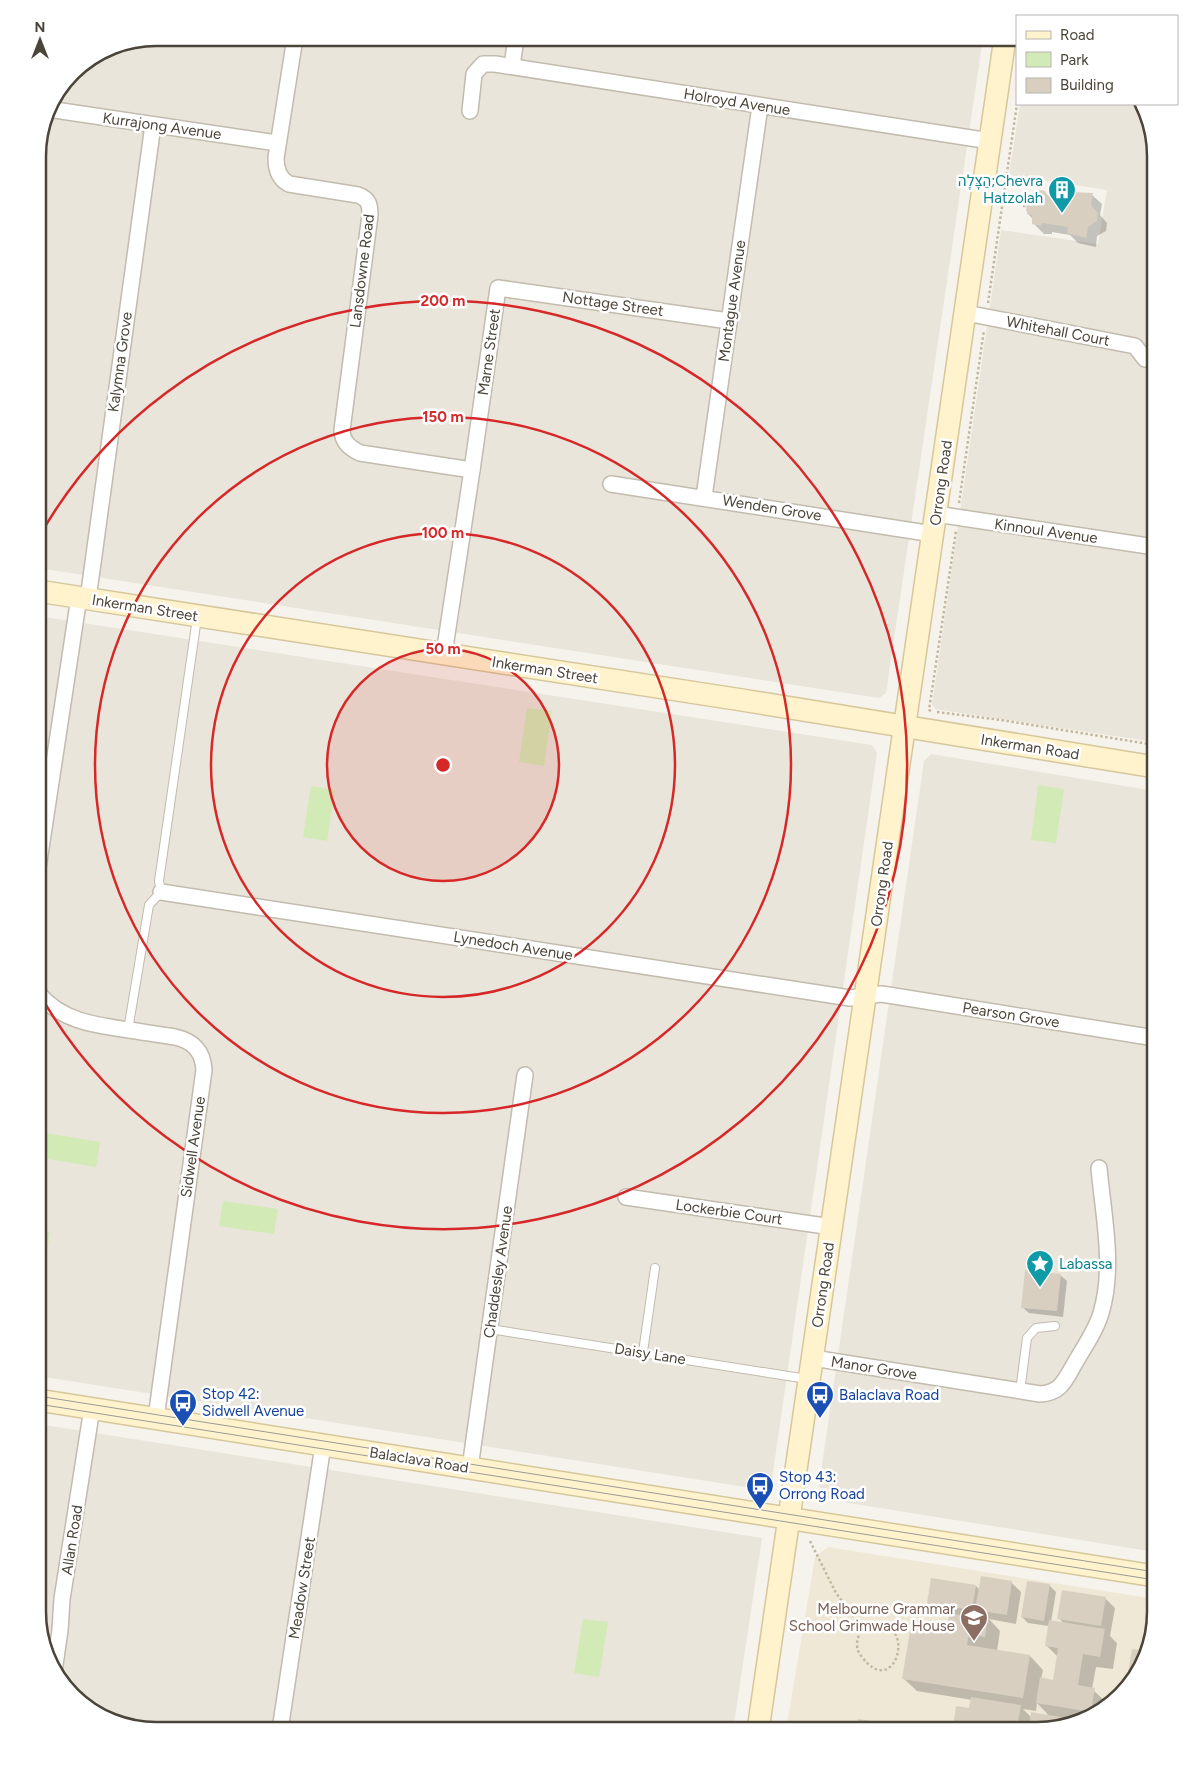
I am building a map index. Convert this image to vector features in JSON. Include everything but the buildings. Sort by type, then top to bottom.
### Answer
[{"type":"street","name":"Lansdowne Road","points":[[294,46],[277,143],[276,164],[280,177],[284,182],[296,186],[363,196],[369,203],[370,216],[342,430],[345,442],[352,449],[360,453],[472,470]]},
{"type":"street","points":[[512,66],[515,46]]},
{"type":"street","name":"Orrong Road","points":[[759,1722],[935,524],[976,315],[990,141],[1004,46]]},
{"type":"street","name":"Holroyd Avenue","points":[[470,111],[474,74],[477,69],[488,63],[990,141]]},
{"type":"street","name":"Montague Avenue","points":[[704,497],[760,106]]},
{"type":"street","name":"Kurrajong Avenue","points":[[57,110],[277,143]]},
{"type":"street","name":"Kalymna Grove","points":[[83,598],[153,125]]},
{"type":"street","name":"Nottage Street","points":[[498,288],[729,321]]},
{"type":"street","name":"Marne Street","points":[[444,654],[498,288]]},
{"type":"street","name":"Whitehall Court","points":[[976,315],[1135,346],[1145,359]]},
{"type":"street","name":"Wenden Grove","points":[[611,484],[704,497],[935,524]]},
{"type":"street","name":"Kinnoul Avenue","points":[[935,524],[957,518],[1147,546]]},
{"type":"street","name":"Inkerman Street","points":[[46,592],[905,726]]},
{"type":"street","points":[[46,820],[83,598]]},
{"type":"street","name":"Inkerman Road","points":[[905,726],[1147,766]]},
{"type":"street","name":"Lynedoch Avenue","points":[[161,892],[850,998],[865,996]]},
{"type":"street","name":"Pearson Grove","points":[[865,996],[888,995],[1147,1037]]},
{"type":"street","name":"Sidwell Avenue","points":[[46,1010],[61,1013],[85,1023],[187,1040],[197,1048],[203,1062],[156,1418]]},
{"type":"street","name":"Chaddesley Avenue","points":[[470,1468],[525,1075]]},
{"type":"street","name":"Manor Grove","points":[[813,1358],[1020,1391],[1048,1394],[1059,1388],[1090,1338],[1101,1313],[1106,1289],[1107,1255],[1099,1168]]},
{"type":"street","name":"Lockerbie Court","points":[[626,1197],[832,1227]]},
{"type":"street","name":"Balaclava Road","points":[[46,1401],[1147,1575]]},
{"type":"street","name":"Allan Road","points":[[56,1657],[62,1599],[92,1408]]},
{"type":"street","name":"Meadow Street","points":[[281,1722],[323,1445]]},
{"type":"lane","points":[[128,1030],[148,904],[161,892],[159,881],[197,616]]},
{"type":"lane","points":[[643,1352],[655,1268]]},
{"type":"lane","points":[[1020,1391],[1027,1338],[1036,1328],[1055,1326]]},
{"type":"lane","name":"Daisy Lane","points":[[490,1329],[810,1380]]},
{"type":"path","points":[[1018,105],[976,315],[957,518],[929,710],[1011,721],[1147,744]]},
{"type":"path","points":[[810,1541],[836,1593],[862,1628]]},
{"type":"path","points":[[884,1626],[894,1631],[898,1650],[897,1658],[892,1667],[885,1670],[877,1670],[868,1665],[863,1659],[859,1653],[857,1638],[862,1628],[884,1626]]},
{"type":"shaded area","points":[[149,46],[982,46],[886,693],[879,698],[46,569],[46,149],[52,121],[69,89],[89,69],[108,58],[121,52]]},
{"type":"shaded area","points":[[1020,105],[1134,105],[1143,128],[1147,156],[1147,741],[935,709],[932,705],[1001,230],[1098,244],[1107,190],[1009,175]]},
{"type":"shaded area","points":[[46,617],[872,745],[877,753],[771,1486],[764,1490],[46,1377]]},
{"type":"shaded area","points":[[931,754],[1147,790],[1147,1551],[830,1500],[819,1486],[924,761]]},
{"type":"shaded area","points":[[46,1425],[762,1538],[734,1722],[142,1721],[128,1718],[101,1707],[78,1690],[61,1667],[50,1640],[46,1612]]},
{"type":"shaded area","name":"Melbourne Grammar School Grimwade House","points":[[828,1547],[1147,1598],[1146,1626],[1143,1640],[1132,1667],[1115,1690],[1092,1707],[1065,1718],[1037,1722],[787,1722],[815,1557]]},
{"type":"green space","points":[[527,708],[552,711],[544,766],[519,762]]},
{"type":"green space","points":[[1038,785],[1064,789],[1056,843],[1031,840]]},
{"type":"green space","points":[[311,786],[335,790],[327,841],[303,837]]},
{"type":"green space","points":[[46,1133],[100,1142],[96,1167],[46,1159]]},
{"type":"green space","points":[[223,1201],[278,1209],[274,1234],[219,1226]]},
{"type":"green space","points":[[46,1231],[50,1232],[46,1257]]},
{"type":"green space","points":[[583,1619],[608,1622],[599,1677],[574,1673]]},
{"type":"tram line","points":[[46,1397],[1147,1571]]},
{"type":"tram line","points":[[46,1405],[1147,1579]]},
{"type":"place","name":"הַצָּלָה;Chevra Hatzolah","points":[[1062,214]]},
{"type":"place","name":"Labassa","points":[[1040,1288]]},
{"type":"place","name":"Balaclava Road","points":[[820,1419]]},
{"type":"place","name":"Stop 42: Sidwell Avenue","points":[[183,1427]]},
{"type":"place","name":"Stop 43: Orrong Road","points":[[760,1510]]},
{"type":"place","name":"Melbourne Grammar School Grimwade House","points":[[974,1642]]}]
